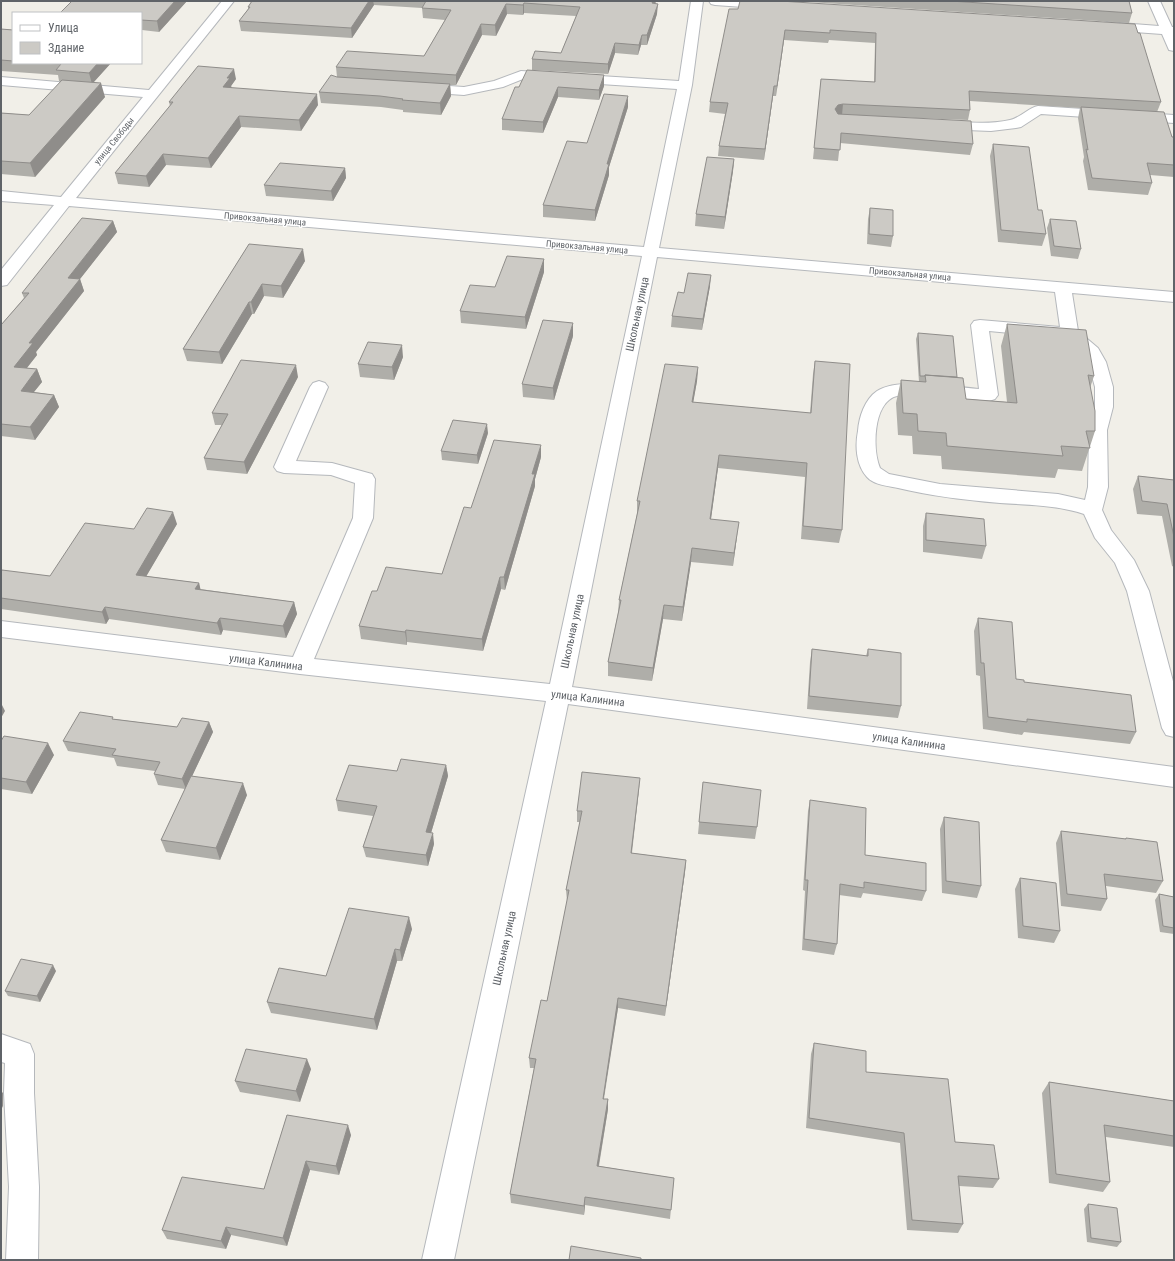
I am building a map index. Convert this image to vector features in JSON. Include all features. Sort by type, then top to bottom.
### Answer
[{"type":"street","name":"улица Свободы","points":[[1,281],[228,1]]},
{"type":"street","name":"Школьная улица","points":[[438,1260],[559,694],[685,85],[697,1]]},
{"type":"street","points":[[714,1],[786,6]]},
{"type":"street","points":[[1154,1],[1171,31],[1174,47]]},
{"type":"street","points":[[1096,26],[1171,31]]},
{"type":"street","points":[[410,88],[464,91],[498,84],[521,75],[685,85]]},
{"type":"street","points":[[1,81],[152,94]]},
{"type":"street","points":[[926,124],[991,127],[1016,124],[1038,110],[1174,119]]},
{"type":"street","name":"Привокзальная улица","points":[[1,196],[1174,297]]},
{"type":"street","points":[[1063,287],[1070,333]]},
{"type":"street","points":[[1092,510],[1075,504],[1058,501],[924,488],[877,476],[870,466],[867,455],[868,422],[876,402],[888,392],[922,390],[989,395],[980,325],[1070,333],[1089,348],[1097,362],[1104,387],[1104,407],[1098,430],[1098,486],[1092,510],[1102,533],[1124,560],[1138,591],[1174,728]]},
{"type":"street","points":[[300,666],[364,518],[365,479],[332,470],[284,467],[320,387]]},
{"type":"street","name":"улица Калинина","points":[[1,629],[300,666],[559,694],[1174,777]]},
{"type":"street","points":[[1,1048],[20,1054],[19,1093],[24,1187],[22,1260]]},
{"type":"building","points":[[72,1],[175,1],[157,21],[142,20],[142,12],[61,12]]},
{"type":"building","points":[[252,1],[369,1],[351,28],[239,21],[250,7],[248,7]]},
{"type":"building","points":[[426,1],[653,1],[652,3],[658,4],[647,35],[642,35],[639,45],[615,43],[608,64],[532,59],[535,51],[561,53],[580,7],[524,3],[523,5],[506,4],[495,25],[481,24],[456,75],[336,67],[347,51],[424,56],[451,10],[422,8]]},
{"type":"building","points":[[740,1],[780,1],[1135,24],[1138,33],[1140,33],[1161,102],[969,91],[970,110],[843,104],[838,105],[835,109],[838,114],[971,121],[973,144],[841,133],[840,150],[814,148],[821,79],[875,82],[876,33],[830,30],[830,33],[785,30],[777,86],[774,86],[765,149],[719,146],[728,103],[710,102],[729,9],[738,9]]},
{"type":"building","points":[[950,1],[1129,1],[1132,13]]},
{"type":"building","points":[[1,29],[12,30],[12,61],[1,60]]},
{"type":"building","points":[[61,64],[97,64],[89,73],[56,70]]},
{"type":"building","points":[[198,66],[234,69],[227,78],[230,78],[223,87],[317,94],[299,120],[239,116],[208,158],[163,154],[146,176],[115,173],[173,102],[169,102]]},
{"type":"building","points":[[527,70],[604,75],[599,90],[558,87],[543,122],[502,119],[515,87],[519,87]]},
{"type":"building","points":[[331,75],[337,77],[450,84],[440,103],[402,100],[403,99],[380,96],[319,92]]},
{"type":"building","points":[[62,80],[101,83],[30,163],[1,161],[1,113],[29,115]]},
{"type":"building","points":[[604,94],[628,96],[607,164],[609,164],[595,210],[543,205],[567,141],[587,143]]},
{"type":"building","points":[[1081,107],[1164,112],[1172,137],[1174,137],[1174,165],[1147,163],[1152,183],[1092,178],[1086,149],[1088,150]]},
{"type":"building","points":[[993,144],[1029,147],[1038,210],[1042,210],[1046,234],[1001,230]]},
{"type":"building","points":[[707,157],[734,159],[725,217],[696,214]]},
{"type":"building","points":[[280,163],[345,168],[331,191],[264,185]]},
{"type":"building","points":[[870,208],[893,210],[893,236],[869,234]]},
{"type":"building","points":[[82,218],[113,221],[68,278],[80,279],[29,343],[33,343],[14,367],[37,369],[21,391],[54,395],[30,427],[1,424],[1,325],[29,293],[22,293]]},
{"type":"building","points":[[1050,219],[1076,221],[1081,249],[1054,246]]},
{"type":"building","points":[[249,244],[303,249],[281,286],[262,284],[251,302],[249,302],[219,352],[183,349]]},
{"type":"building","points":[[507,256],[544,259],[525,317],[460,311],[470,285],[495,287]]},
{"type":"building","points":[[688,273],[711,275],[703,319],[672,316],[678,292],[684,293]]},
{"type":"building","points":[[543,320],[573,323],[553,388],[522,384]]},
{"type":"building","points":[[1007,324],[1086,330],[1094,376],[1088,375],[1095,411],[1095,431],[1086,431],[1090,448],[1061,446],[1063,456],[947,446],[946,433],[918,431],[917,414],[903,413],[901,380],[926,382],[925,375],[963,378],[966,399],[1017,403]]},
{"type":"building","points":[[918,333],[953,336],[957,377],[920,376]]},
{"type":"building","points":[[368,342],[402,345],[392,367],[358,364]]},
{"type":"building","points":[[241,360],[296,365],[244,462],[204,458],[228,414],[212,413]]},
{"type":"building","points":[[815,361],[850,364],[842,530],[803,526],[807,463],[719,455],[710,519],[739,522],[734,553],[692,548],[683,607],[664,605],[653,668],[608,662],[621,600],[619,600],[640,501],[637,501],[665,364],[698,367],[692,402],[811,413]]},
{"type":"building","points":[[453,420],[487,424],[477,455],[441,451]]},
{"type":"building","points":[[494,440],[541,445],[532,474],[535,474],[504,577],[500,577],[482,639],[359,626],[372,591],[377,591],[386,567],[442,574],[464,507],[471,508]]},
{"type":"building","points":[[1138,476],[1174,480],[1174,537],[1167,504],[1142,501]]},
{"type":"building","points":[[147,508],[173,512],[136,575],[199,583],[195,589],[294,602],[283,626],[220,618],[217,623],[105,607],[102,612],[1,598],[2,570],[50,576],[85,523],[134,529]]},
{"type":"building","points":[[926,513],[984,519],[986,546],[926,540]]},
{"type":"building","points":[[978,618],[1012,622],[1016,679],[1024,680],[1024,682],[1131,695],[1136,732],[1027,719],[1027,722],[988,717],[984,663],[981,663]]},
{"type":"building","points":[[812,649],[868,656],[868,649],[901,653],[901,706],[809,696]]},
{"type":"building","points":[[80,712],[113,717],[112,719],[177,727],[182,718],[209,722],[182,779],[154,774],[160,762],[112,755],[116,749],[63,741]]},
{"type":"building","points":[[4,736],[48,743],[26,782],[1,778],[1,741]]},
{"type":"building","points":[[401,759],[446,765],[426,832],[433,833],[426,855],[363,847],[377,806],[336,800],[349,765],[397,771]]},
{"type":"building","points":[[582,772],[640,778],[631,853],[686,860],[666,1006],[618,998],[603,1099],[608,1099],[597,1166],[674,1178],[671,1210],[585,1197],[584,1206],[510,1194],[536,1059],[529,1058],[541,1000],[547,1001],[569,890],[566,890],[582,811],[577,811]]},
{"type":"building","points":[[191,776],[243,783],[216,848],[161,840]]},
{"type":"building","points":[[703,782],[761,790],[757,827],[699,822]]},
{"type":"building","points":[[810,800],[866,808],[865,855],[926,863],[926,891],[864,882],[864,888],[840,884],[837,944],[804,939],[808,880],[805,880]]},
{"type":"building","points":[[944,817],[979,822],[981,886],[946,881]]},
{"type":"building","points":[[1061,831],[1157,842],[1163,881],[1104,874],[1107,899],[1067,894]]},
{"type":"building","points":[[1020,878],[1056,883],[1060,931],[1023,926]]},
{"type":"building","points":[[1159,894],[1174,897],[1174,928],[1163,926]]},
{"type":"building","points":[[349,908],[409,917],[400,950],[395,949],[374,1019],[267,1002],[279,968],[326,976]]},
{"type":"building","points":[[21,959],[53,965],[37,996],[5,991]]},
{"type":"building","points":[[814,1043],[866,1051],[866,1072],[948,1079],[955,1142],[994,1145],[999,1179],[958,1176],[963,1224],[912,1220],[904,1133],[809,1118]]},
{"type":"building","points":[[246,1049],[307,1059],[296,1091],[235,1081]]},
{"type":"building","points":[[1049,1082],[1174,1101],[1174,1136],[1104,1125],[1110,1182],[1056,1174]]},
{"type":"building","points":[[287,1115],[348,1125],[336,1166],[306,1161],[283,1238],[226,1227],[221,1241],[162,1230],[182,1177],[264,1189]]},
{"type":"building","points":[[1088,1204],[1117,1208],[1121,1242],[1091,1238]]},
{"type":"building","points":[[571,1246],[641,1258],[641,1260],[569,1260]]}]
